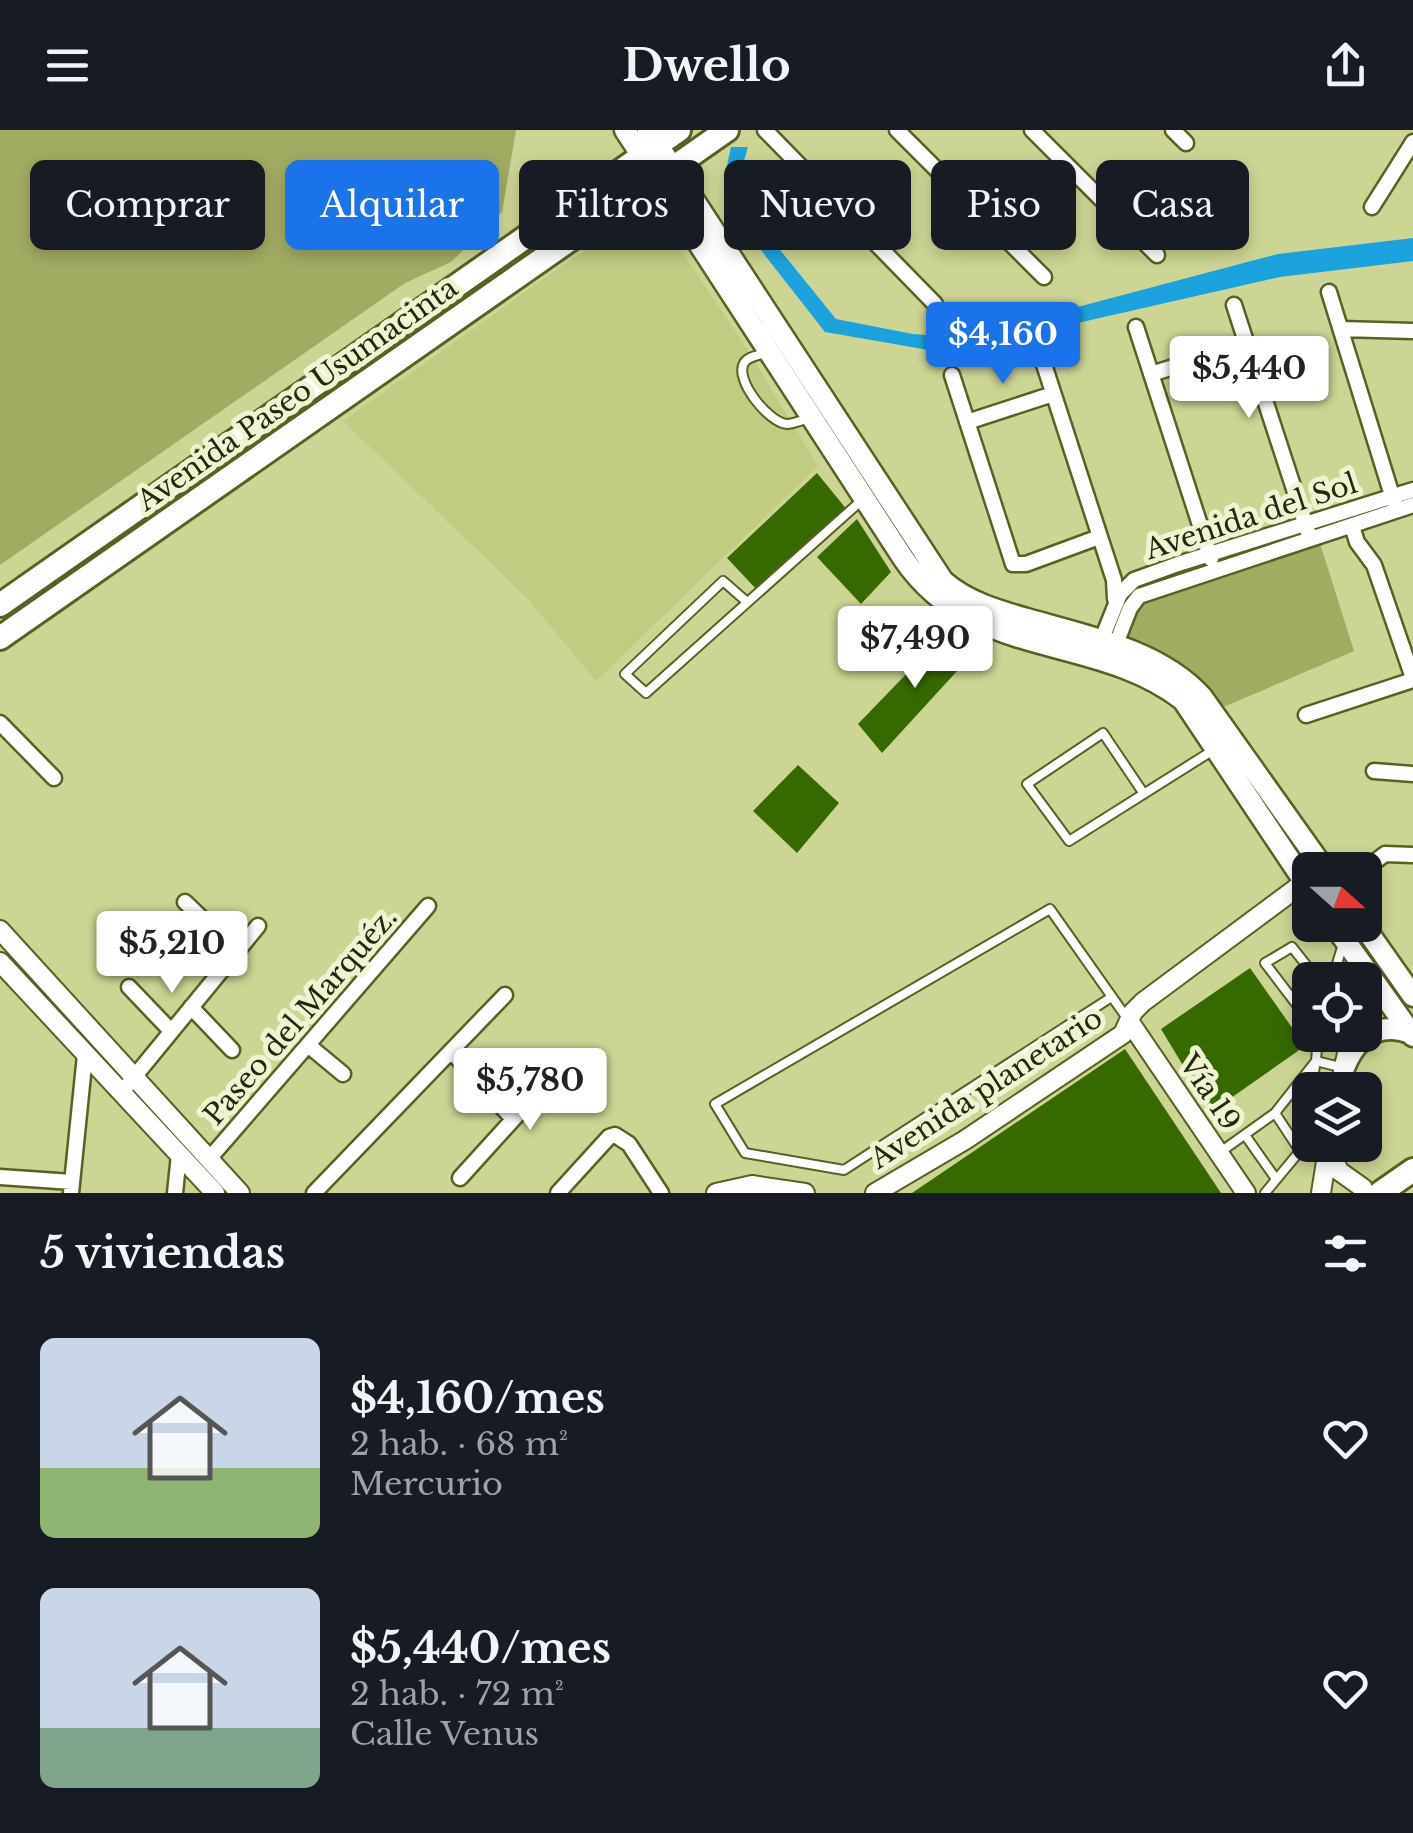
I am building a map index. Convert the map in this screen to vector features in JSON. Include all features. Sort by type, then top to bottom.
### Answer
[{"type":"main road","points":[[625,130],[649,144]]},
{"type":"main road","name":"Avenida Paseo Usumacinta","points":[[0,606],[649,144],[680,130]]},
{"type":"main road","name":"Avenida Paseo Usumacinta","points":[[683,160],[727,130]]},
{"type":"main road","points":[[704,231],[944,581],[980,604],[1104,652],[1183,700],[1300,852]]},
{"type":"main road","points":[[704,241],[769,352],[915,576],[940,601],[1001,632],[1104,652],[1170,670],[1194,689],[1303,852]]},
{"type":"main road","name":"Avenida Paseo Usumacinta","points":[[0,638],[554,250]]},
{"type":"main road","points":[[1376,942],[1413,996]]},
{"type":"main road","points":[[1382,998],[1412,1035]]},
{"type":"main road","points":[[1344,1068],[1356,1043],[1371,1033],[1388,1028],[1412,1035]]},
{"type":"main road","points":[[1376,1190],[1413,1170]]},
{"type":"street","points":[[764,130],[934,304]]},
{"type":"street","points":[[898,130],[1044,277]]},
{"type":"street","points":[[1032,130],[1157,255]]},
{"type":"street","points":[[1172,130],[1186,143]]},
{"type":"street","points":[[1372,207],[1413,142]]},
{"type":"street","points":[[1329,292],[1395,504]]},
{"type":"street","points":[[1234,305],[1309,540]]},
{"type":"street","points":[[1136,327],[1211,554],[1212,571]]},
{"type":"street","points":[[1341,329],[1413,331]]},
{"type":"street","points":[[1151,374],[1247,344]]},
{"type":"street","points":[[1039,349],[1099,537],[1118,584],[1132,604],[1104,652]]},
{"type":"street","points":[[952,375],[1013,564],[1026,564],[1099,537]]},
{"type":"street","points":[[967,422],[1053,394]]},
{"type":"street","name":"Avenida del Sol","points":[[1132,604],[1142,594],[1352,526],[1413,490]]},
{"type":"street","name":"Avenida del Sol","points":[[1104,652],[1118,584],[1305,524],[1395,504],[1413,505]]},
{"type":"street","points":[[1306,715],[1413,679],[1374,565],[1357,542],[1352,526]]},
{"type":"street","points":[[0,723],[54,778]]},
{"type":"street","points":[[1374,771],[1413,774]]},
{"type":"street","points":[[1382,857],[1388,853],[1413,856]]},
{"type":"street","name":"Avenida planetario","points":[[880,1192],[1050,1086],[1127,1026],[1142,1002],[1292,894]]},
{"type":"street","points":[[185,902],[237,952]]},
{"type":"street","name":"Paseo del Marquéz.","points":[[209,1159],[428,906]]},
{"type":"street","points":[[121,1093],[258,926]]},
{"type":"street","points":[[0,930],[240,1193]]},
{"type":"street","points":[[0,962],[215,1193]]},
{"type":"street","points":[[129,988],[171,1031]]},
{"type":"street","points":[[314,1193],[505,995]]},
{"type":"street","points":[[191,1007],[232,1050]]},
{"type":"street","name":"Vía 19","points":[[1127,1026],[1246,1193]]},
{"type":"street","name":"Vía 19","points":[[1127,1026],[1234,1193]]},
{"type":"street","points":[[308,1045],[343,1074]]},
{"type":"street","points":[[451,1051],[513,1119]]},
{"type":"street","points":[[1343,1072],[1347,1052]]},
{"type":"street","points":[[0,1177],[72,1187],[85,1055]]},
{"type":"street","points":[[460,1178],[568,1059]]},
{"type":"street","points":[[558,1193],[614,1135],[630,1146],[661,1193]]},
{"type":"street","points":[[175,1193],[179,1155]]},
{"type":"street","points":[[1321,1193],[1326,1162]]},
{"type":"street","points":[[1335,1162],[1339,1171],[1376,1190]]},
{"type":"street","points":[[716,1193],[752,1185],[805,1193]]},
{"type":"street","points":[[1343,1193],[1376,1190]]},
{"type":"lane","points":[[769,352],[748,358],[742,366],[741,377],[748,391],[775,420],[786,424],[812,417]]},
{"type":"lane","points":[[747,602],[722,581],[625,674],[646,693],[865,498]]},
{"type":"lane","points":[[1144,794],[1103,732],[1026,784],[1069,841],[1144,794],[1217,748]]},
{"type":"lane","points":[[1110,998],[844,1170],[745,1153],[715,1104],[1050,908],[1110,998],[1127,1026]]},
{"type":"lane","points":[[1292,998],[1265,963],[1292,947],[1304,962]]},
{"type":"lane","points":[[1314,1072],[1317,1052]]},
{"type":"lane","points":[[1219,1154],[1275,1113],[1316,1061]]},
{"type":"lane","points":[[1316,1061],[1344,1068]]},
{"type":"lane","points":[[1275,1113],[1292,1139]]},
{"type":"lane","points":[[1244,1135],[1276,1179]]},
{"type":"lane","points":[[1265,1193],[1292,1160]]},
{"type":"shaded area","points":[[0,130],[516,130],[499,215],[499,160],[285,160],[285,250],[463,250],[451,262],[405,283],[0,565]]},
{"type":"shaded area","points":[[585,250],[681,250],[818,466],[596,681],[526,597],[343,421]]},
{"type":"shaded area","points":[[1318,537],[1354,651],[1212,712],[1115,646],[1133,601]]},
{"type":"water","points":[[731,147],[748,147],[744,160],[728,160]]},
{"type":"water","points":[[1413,238],[1413,261],[1280,277],[946,353],[825,332],[761,250],[780,250],[836,319],[948,337],[1278,254]]},
{"type":"building","points":[[817,473],[848,511],[758,591],[727,558]]},
{"type":"building","points":[[857,519],[891,572],[861,604],[817,557]]},
{"type":"building","points":[[943,636],[979,647],[882,753],[858,724]]},
{"type":"building","points":[[798,765],[839,803],[797,853],[753,811]]},
{"type":"building","points":[[1250,968],[1292,1028],[1292,1052],[1296,1052],[1211,1112],[1161,1029]]},
{"type":"building","points":[[1125,1049],[1221,1193],[912,1193]]}]
